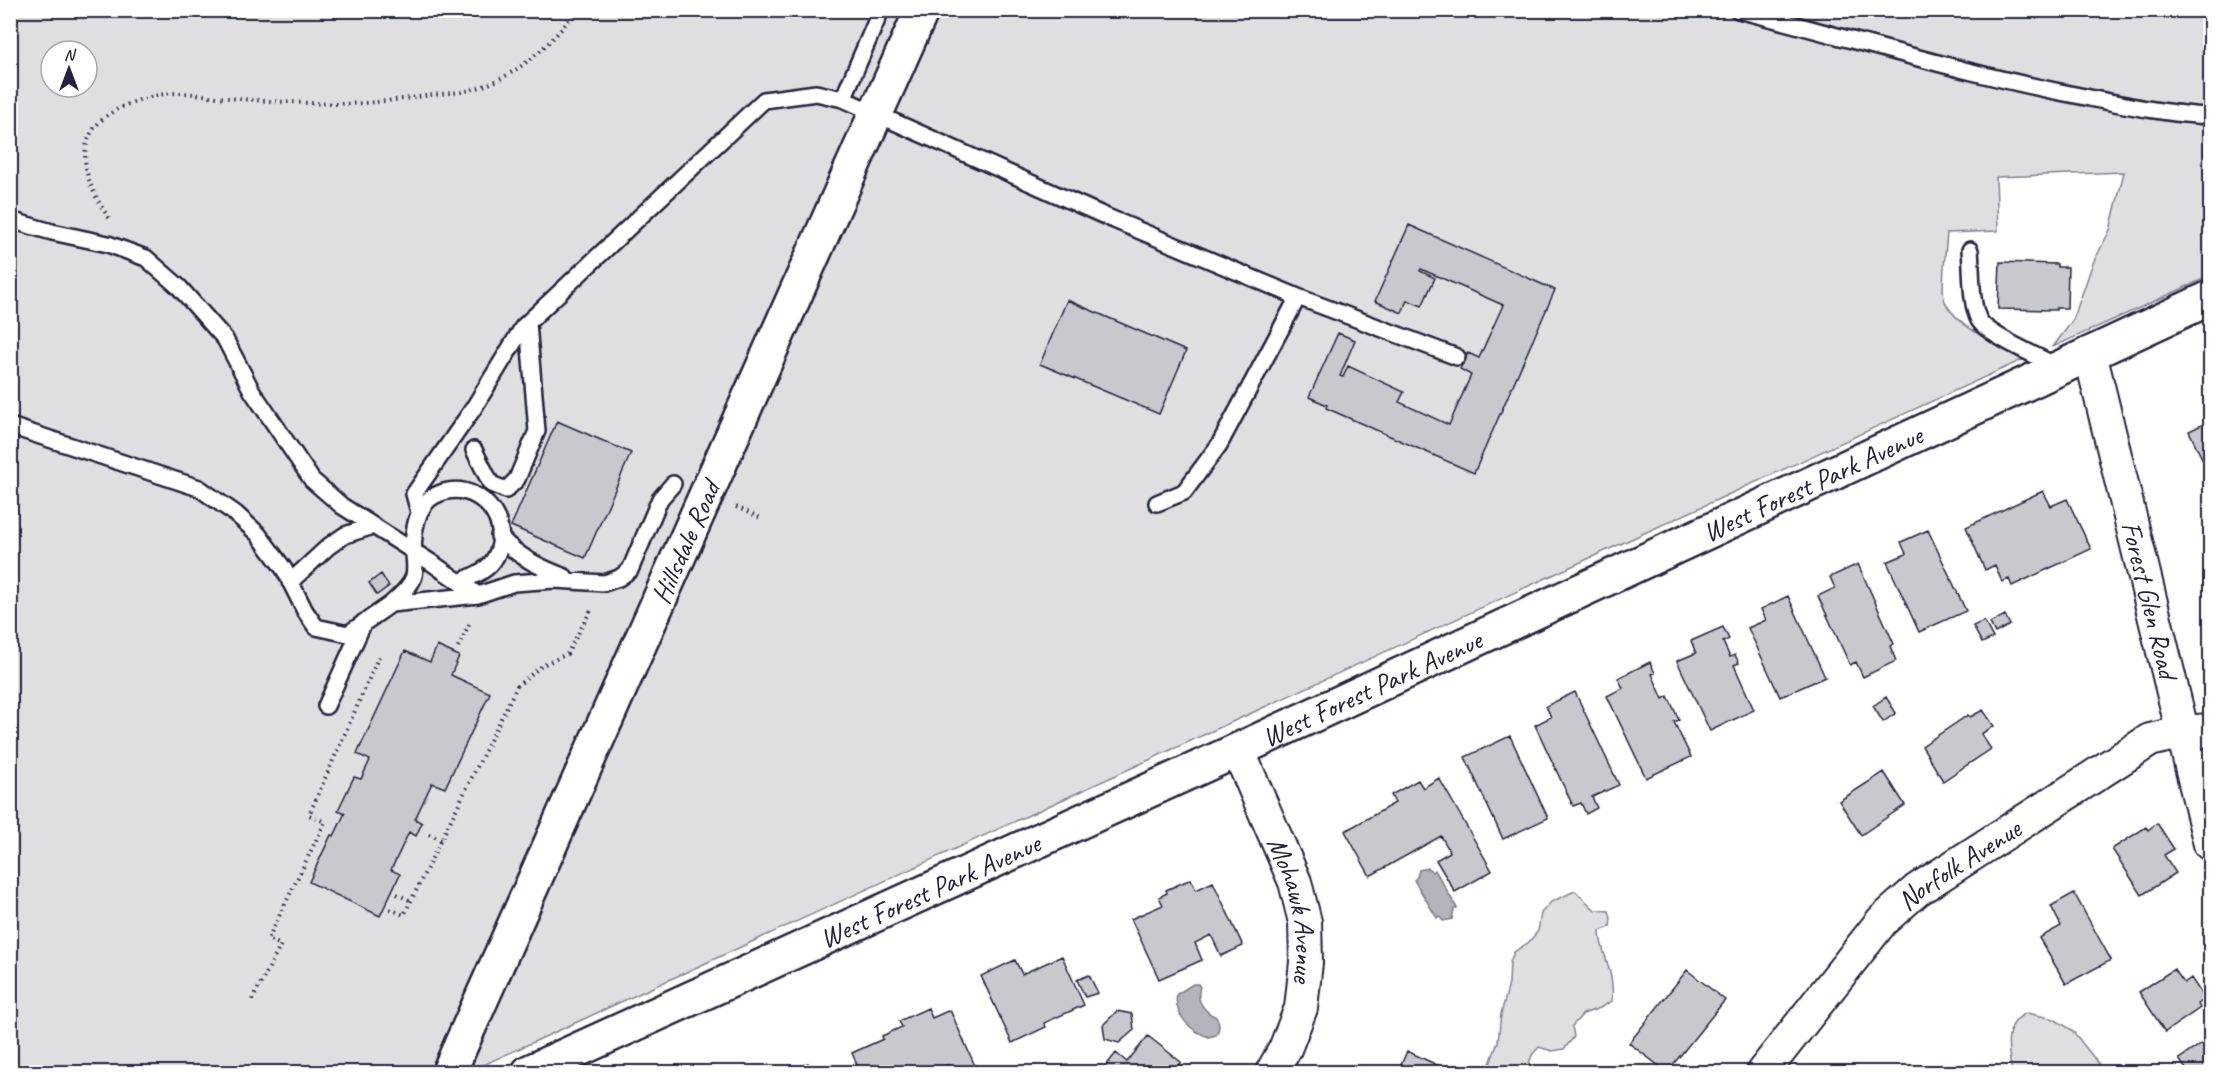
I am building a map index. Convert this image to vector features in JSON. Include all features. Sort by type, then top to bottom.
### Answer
[{"type":"main road","name":"Hillsdale Road","points":[[449,1072],[922,10]]},
{"type":"main road","name":"West Forest Park Avenue","points":[[529,1072],[1238,750],[2211,298]]},
{"type":"street","name":"Forest Glen Road","points":[[2090,353],[2197,731],[2211,844]]},
{"type":"street","name":"Norfolk Avenue","points":[[1763,1072],[1882,921],[1917,890],[2150,740],[2197,731]]},
{"type":"street","name":"Mohawk Avenue","points":[[1238,750],[1295,882],[1305,922],[1306,962],[1301,1008],[1285,1049],[1272,1072]]},
{"type":"lane","points":[[843,99],[881,10]]},
{"type":"lane","points":[[1738,10],[1908,57],[2045,90],[2141,109],[2211,116]]},
{"type":"lane","points":[[419,512],[414,494],[473,409],[524,327],[764,100],[816,93],[843,99],[1107,217],[1298,297],[1457,357]]},
{"type":"lane","points":[[10,220],[108,244],[146,258],[178,287],[225,339],[252,391],[312,480],[342,506],[478,595]]},
{"type":"lane","points":[[1970,250],[1975,309],[1980,322],[1991,332],[2059,368]]},
{"type":"lane","points":[[1157,503],[1184,492],[1219,446],[1298,297]]},
{"type":"lane","points":[[474,450],[491,484],[506,489],[517,479],[526,461],[537,431],[528,323]]},
{"type":"lane","points":[[10,426],[199,488],[236,514],[258,534],[284,569],[304,611],[316,627],[348,634],[391,604],[408,588],[413,578],[416,567],[413,551],[414,534],[419,512],[432,497],[446,491],[463,490],[474,493],[490,506],[500,529],[499,545],[494,560],[479,574],[459,582]]},
{"type":"lane","points":[[391,604],[478,595],[514,583],[555,580],[604,583],[619,578],[630,570],[660,499],[673,484]]},
{"type":"lane","points":[[290,582],[337,540],[373,526]]},
{"type":"lane","points":[[499,536],[513,550],[536,565],[577,582]]},
{"type":"lane","points":[[326,706],[364,622]]},
{"type":"path","points":[[146,258],[108,217],[91,189],[85,162],[86,142],[96,127],[114,109],[146,97],[177,93],[274,102],[340,104],[473,90],[512,73],[533,58],[560,32],[577,10]]},
{"type":"path","points":[[735,506],[761,518]]},
{"type":"path","points":[[390,909],[404,915],[517,686],[543,665],[567,654],[604,583]]},
{"type":"path","points":[[458,647],[475,611]]},
{"type":"path","points":[[252,1000],[281,945],[268,939],[325,822],[309,815],[382,650]]},
{"type":"path","points":[[429,834],[441,840]]},
{"type":"path","points":[[397,894],[411,901]]},
{"type":"shaded area","points":[[10,11],[2210,11],[2210,276],[2053,347],[2073,320],[2093,263],[2110,230],[2124,172],[1996,177],[1998,231],[1947,233],[1943,293],[1948,307],[1966,325],[2022,360],[468,1072],[11,1072]]},
{"type":"shaded area","points":[[1428,868],[1432,872],[1435,870],[1457,908],[1454,909],[1452,919],[1443,921],[1439,916],[1437,918],[1414,880],[1419,870]]},
{"type":"shaded area","points":[[1575,891],[1595,910],[1609,911],[1610,927],[1600,931],[1611,979],[1612,1001],[1583,1014],[1572,1026],[1574,1037],[1564,1049],[1552,1051],[1539,1047],[1532,1055],[1526,1072],[1487,1072],[1498,1042],[1501,1014],[1509,984],[1510,962],[1514,952],[1529,942],[1538,931],[1541,913],[1551,902]]},
{"type":"shaded area","points":[[1193,984],[1198,984],[1200,987],[1199,997],[1202,1005],[1217,1019],[1219,1026],[1216,1035],[1209,1037],[1202,1035],[1181,1015],[1176,1001],[1177,994]]},
{"type":"shaded area","points":[[2027,1013],[2054,1019],[2072,1030],[2105,1072],[2012,1072],[2008,1047],[2010,1031],[2019,1018]]},
{"type":"building","points":[[1409,225],[1555,290],[1474,473],[1326,408],[1327,405],[1309,397],[1338,333],[1355,340],[1340,376],[1343,377],[1348,366],[1404,392],[1399,402],[1449,425],[1471,375],[1460,369],[1468,353],[1479,358],[1503,305],[1421,269],[1420,271],[1435,278],[1422,306],[1407,300],[1402,313],[1375,301]]},
{"type":"building","points":[[2000,262],[2057,264],[2057,267],[2068,267],[2067,308],[2056,308],[2056,310],[1998,309]]},
{"type":"building","points":[[1067,300],[1186,351],[1159,414],[1040,364]]},
{"type":"building","points":[[557,421],[631,453],[585,558],[511,526]]},
{"type":"building","points":[[2210,421],[2210,467],[2207,469],[2189,431]]},
{"type":"building","points":[[2043,491],[2051,506],[2067,499],[2091,549],[2012,586],[2009,579],[2002,582],[1995,565],[1985,570],[1966,527]]},
{"type":"building","points":[[1928,530],[1966,611],[1919,632],[1887,562],[1906,554],[1901,542]]},
{"type":"building","points":[[1858,564],[1894,644],[1890,646],[1896,661],[1863,677],[1856,662],[1850,665],[1818,596],[1835,588],[1830,577]]},
{"type":"building","points":[[381,574],[389,586],[377,595],[369,583]]},
{"type":"building","points":[[1788,596],[1825,677],[1780,697],[1748,628],[1766,620],[1761,609]]},
{"type":"building","points":[[2005,615],[2010,625],[1995,633],[1990,623]]},
{"type":"building","points":[[1984,621],[1993,638],[1982,643],[1973,626]]},
{"type":"building","points":[[1723,627],[1729,639],[1723,642],[1730,657],[1735,655],[1739,663],[1734,665],[1754,710],[1710,731],[1677,661],[1696,653],[1691,641]]},
{"type":"building","points":[[437,646],[459,656],[451,675],[490,693],[445,788],[432,783],[415,819],[422,823],[416,836],[409,832],[391,870],[400,874],[380,916],[309,882],[331,835],[334,836],[345,813],[338,810],[354,777],[361,779],[370,760],[357,754],[405,651],[430,662]]},
{"type":"building","points":[[1650,662],[1655,673],[1652,674],[1663,699],[1668,696],[1679,720],[1674,722],[1691,757],[1646,778],[1607,696],[1623,688],[1618,678]]},
{"type":"building","points":[[1575,692],[1619,785],[1592,797],[1597,808],[1586,814],[1581,803],[1573,806],[1535,725],[1551,717],[1546,706]]},
{"type":"building","points":[[1886,697],[1896,713],[1883,722],[1873,706]]},
{"type":"building","points":[[1983,710],[1994,726],[1981,734],[1991,749],[1943,781],[1922,746],[1968,715],[1970,717]]},
{"type":"building","points":[[1510,736],[1548,818],[1503,839],[1465,757]]},
{"type":"building","points":[[1884,772],[1905,805],[1861,835],[1839,801]]},
{"type":"building","points":[[1439,778],[1492,871],[1455,892],[1436,860],[1450,852],[1441,836],[1370,876],[1345,831],[1395,803],[1391,795],[1418,780],[1423,788]]},
{"type":"building","points":[[2157,823],[2174,849],[2164,855],[2176,873],[2142,895],[2112,849],[2146,827],[2148,830]]},
{"type":"building","points":[[1191,879],[1196,890],[1213,882],[1243,946],[1221,956],[1211,935],[1195,943],[1202,960],[1159,979],[1131,919],[1163,905],[1159,897],[1167,893],[1166,890]]},
{"type":"building","points":[[2074,893],[2111,960],[2066,984],[2039,938],[2061,926],[2051,906]]},
{"type":"building","points":[[1062,956],[1084,1005],[1044,1023],[1046,1027],[1012,1043],[981,976],[1015,960],[1022,974]]},
{"type":"building","points":[[2174,969],[2184,983],[2191,978],[2205,999],[2198,1004],[2200,1008],[2165,1032],[2139,992]]},
{"type":"building","points":[[1687,970],[1725,1000],[1667,1072],[1629,1043]]},
{"type":"building","points":[[1089,975],[1098,993],[1085,997],[1077,980]]},
{"type":"building","points":[[928,1008],[932,1018],[950,1010],[976,1068],[966,1072],[952,1072],[948,1065],[936,1072],[860,1072],[852,1053],[883,1039],[882,1036],[902,1027],[899,1021]]},
{"type":"building","points":[[1117,1011],[1132,1014],[1134,1030],[1119,1043],[1105,1039],[1103,1025]]},
{"type":"building","points":[[1148,1036],[1181,1062],[1173,1072],[1101,1072],[1116,1053],[1127,1062]]},
{"type":"building","points":[[2210,1038],[2210,1072],[2188,1072],[2179,1059]]},
{"type":"building","points":[[1407,1051],[1450,1071],[1450,1072],[1398,1072]]},
{"type":"building","points":[[808,1063],[813,1072],[788,1072]]}]
